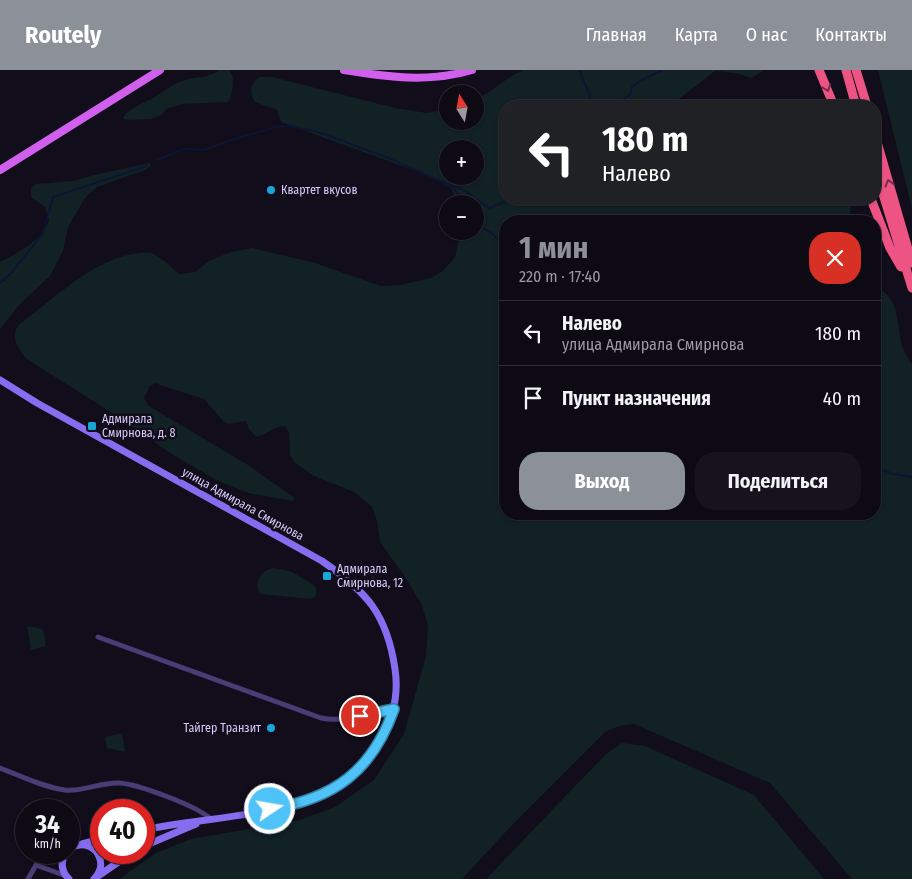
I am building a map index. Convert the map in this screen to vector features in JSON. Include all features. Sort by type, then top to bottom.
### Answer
[{"type":"highway","points":[[819,70],[832,100]]},
{"type":"highway","points":[[846,70],[854,100]]},
{"type":"highway","points":[[856,70],[865,100]]},
{"type":"highway","points":[[881,156],[912,263]]},
{"type":"highway","points":[[881,188],[911,285]]},
{"type":"highway","points":[[881,225],[890,248],[911,285]]},
{"type":"main road","points":[[0,170],[160,70]]},
{"type":"main road","points":[[344,70],[417,79],[453,75],[472,70]]},
{"type":"street","name":"улица Адмирала Смирнова","points":[[0,380],[37,403],[322,561],[345,577],[364,594],[380,618],[388,637],[397,680],[394,709],[386,731],[362,768],[334,788],[310,799],[285,807],[155,828]]},
{"type":"street","points":[[98,637],[321,718],[331,720],[394,709]]},
{"type":"street","points":[[0,768],[67,790],[118,783],[163,796],[202,812],[211,819]]},
{"type":"street","points":[[155,841],[173,832],[211,819]]},
{"type":"street","points":[[80,846],[89,846],[98,854],[100,868],[94,879]]},
{"type":"street","points":[[62,864],[68,878]]},
{"type":"street","points":[[94,879],[116,864]]},
{"type":"street","points":[[28,879],[36,865],[54,870],[68,878]]},
{"type":"shaded area","points":[[220,70],[228,70],[232,76],[232,91],[228,102],[182,104],[166,109],[162,115],[151,119],[124,119],[124,116],[131,110],[175,84],[210,75]]},
{"type":"shaded area","points":[[524,70],[764,70],[752,78],[736,73],[715,71],[678,100],[499,100],[499,205],[851,205],[850,215],[499,215],[499,520],[881,520],[881,290],[884,292],[894,306],[901,342],[912,365],[912,879],[852,879],[770,783],[634,724],[619,726],[605,732],[514,823],[462,879],[119,879],[140,864],[155,864],[156,853],[191,839],[300,820],[335,807],[374,780],[404,734],[426,656],[428,626],[422,605],[380,542],[377,521],[372,507],[354,492],[314,476],[294,462],[290,455],[289,433],[285,426],[278,427],[256,437],[249,429],[246,421],[229,424],[224,422],[204,399],[155,383],[150,386],[144,398],[149,406],[248,465],[295,498],[293,501],[248,493],[214,479],[167,451],[129,424],[27,359],[20,351],[16,341],[15,332],[17,327],[62,290],[92,270],[124,256],[140,253],[155,255],[179,274],[195,272],[209,261],[231,252],[252,248],[315,263],[381,286],[400,285],[431,278],[443,271],[455,257],[459,240],[484,240],[484,195],[454,195],[451,188],[446,185],[484,185],[484,140],[439,140],[439,181],[281,122],[277,110],[255,102],[251,92],[252,86],[259,77],[272,77],[395,108],[427,113],[439,111],[439,130],[484,130],[484,94]]},
{"type":"shaded area","points":[[878,70],[912,70],[912,208],[911,205]]},
{"type":"shaded area","points":[[150,163],[151,166],[145,170],[97,187],[85,198],[68,227],[63,251],[50,276],[20,304],[0,329],[0,262],[34,241],[45,229],[49,221],[45,207],[31,197],[31,188],[36,184],[73,181]]},
{"type":"shaded area","points":[[274,568],[290,571],[314,585],[316,596],[310,599],[260,594],[257,585],[260,577],[265,571]]},
{"type":"shaded area","points":[[27,626],[43,629],[46,646],[31,650]]},
{"type":"shaded area","points":[[122,733],[125,752],[107,748],[105,737]]},
{"type":"shaded area","points":[[622,743],[645,746],[754,795],[824,879],[486,879],[606,754]]},
{"type":"waterway","points":[[580,70],[591,100]]},
{"type":"waterway","points":[[622,100],[630,95],[632,87],[638,82],[662,70]]},
{"type":"waterway","points":[[157,160],[184,149],[204,150],[237,138],[277,127],[290,126],[318,132],[386,157],[468,192],[490,208],[499,204]]},
{"type":"waterway","points":[[0,283],[13,271],[43,233],[53,197],[147,166]]},
{"type":"waterway","points":[[452,187],[459,195]]},
{"type":"waterway","points":[[484,229],[499,238]]},
{"type":"waterway","points":[[881,469],[893,474],[912,477]]},
{"type":"place","name":"Квартет вкусов","points":[[271,190]]},
{"type":"place","name":"Адмирала Смирнова, д. 8","points":[[92,426]]},
{"type":"place","name":"Адмирала Смирнова, 12","points":[[327,576]]},
{"type":"place","name":"Тайгер Транзит","points":[[271,728]]},
{"type":"route","points":[[270,809],[285,807],[310,799],[334,788],[362,768],[386,731],[394,709],[360,716]]}]
